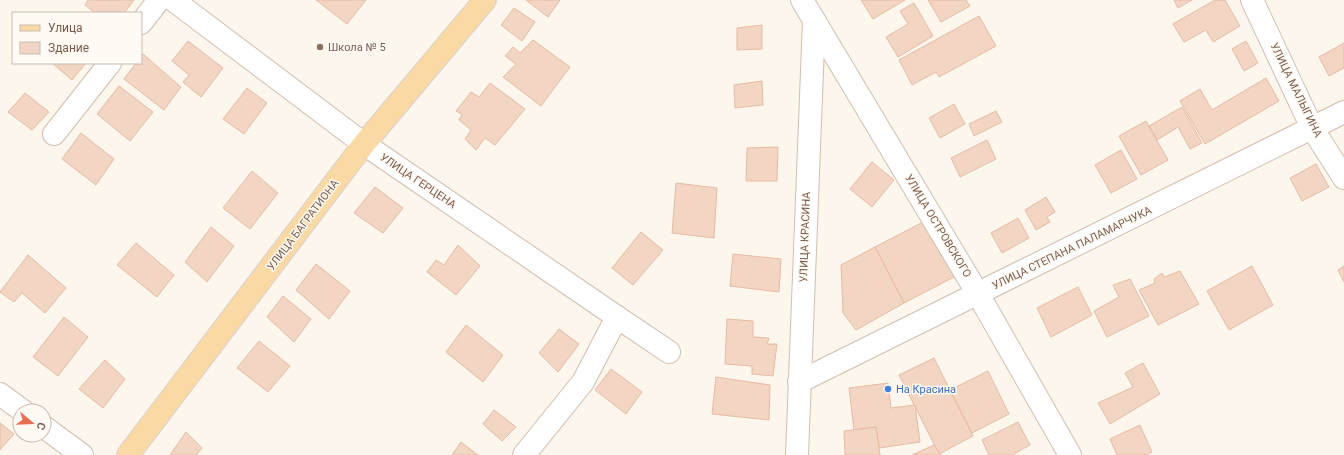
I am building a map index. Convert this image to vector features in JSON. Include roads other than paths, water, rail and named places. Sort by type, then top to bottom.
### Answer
[{"type":"main road","name":"УЛИЦА БАГРАТИОНА","points":[[128,455],[364,144],[485,0]]},
{"type":"street","points":[[142,22],[159,0]]},
{"type":"street","name":"УЛИЦА ГЕРЦЕНА","points":[[173,0],[364,144],[617,318],[669,352]]},
{"type":"street","name":"УЛИЦА ОСТРОВСКОГО","points":[[802,0],[978,294],[1070,455]]},
{"type":"street","name":"УЛИЦА МАЛЫГИНА","points":[[1252,0],[1312,128],[1344,178]]},
{"type":"street","name":"УЛИЦА КРАСИНА","points":[[797,455],[814,20]]},
{"type":"street","points":[[54,134],[109,64]]},
{"type":"street","name":"УЛИЦА СТЕПАНА ПАЛАМАРЧУКА","points":[[799,382],[1344,112]]},
{"type":"street","points":[[524,455],[583,382],[617,318]]},
{"type":"street","points":[[0,394],[12,403]]},
{"type":"street","points":[[52,433],[82,455]]},
{"type":"place","name":"Школа № 5","points":[[320,47]]},
{"type":"place","name":"На Красина","points":[[888,389]]}]
